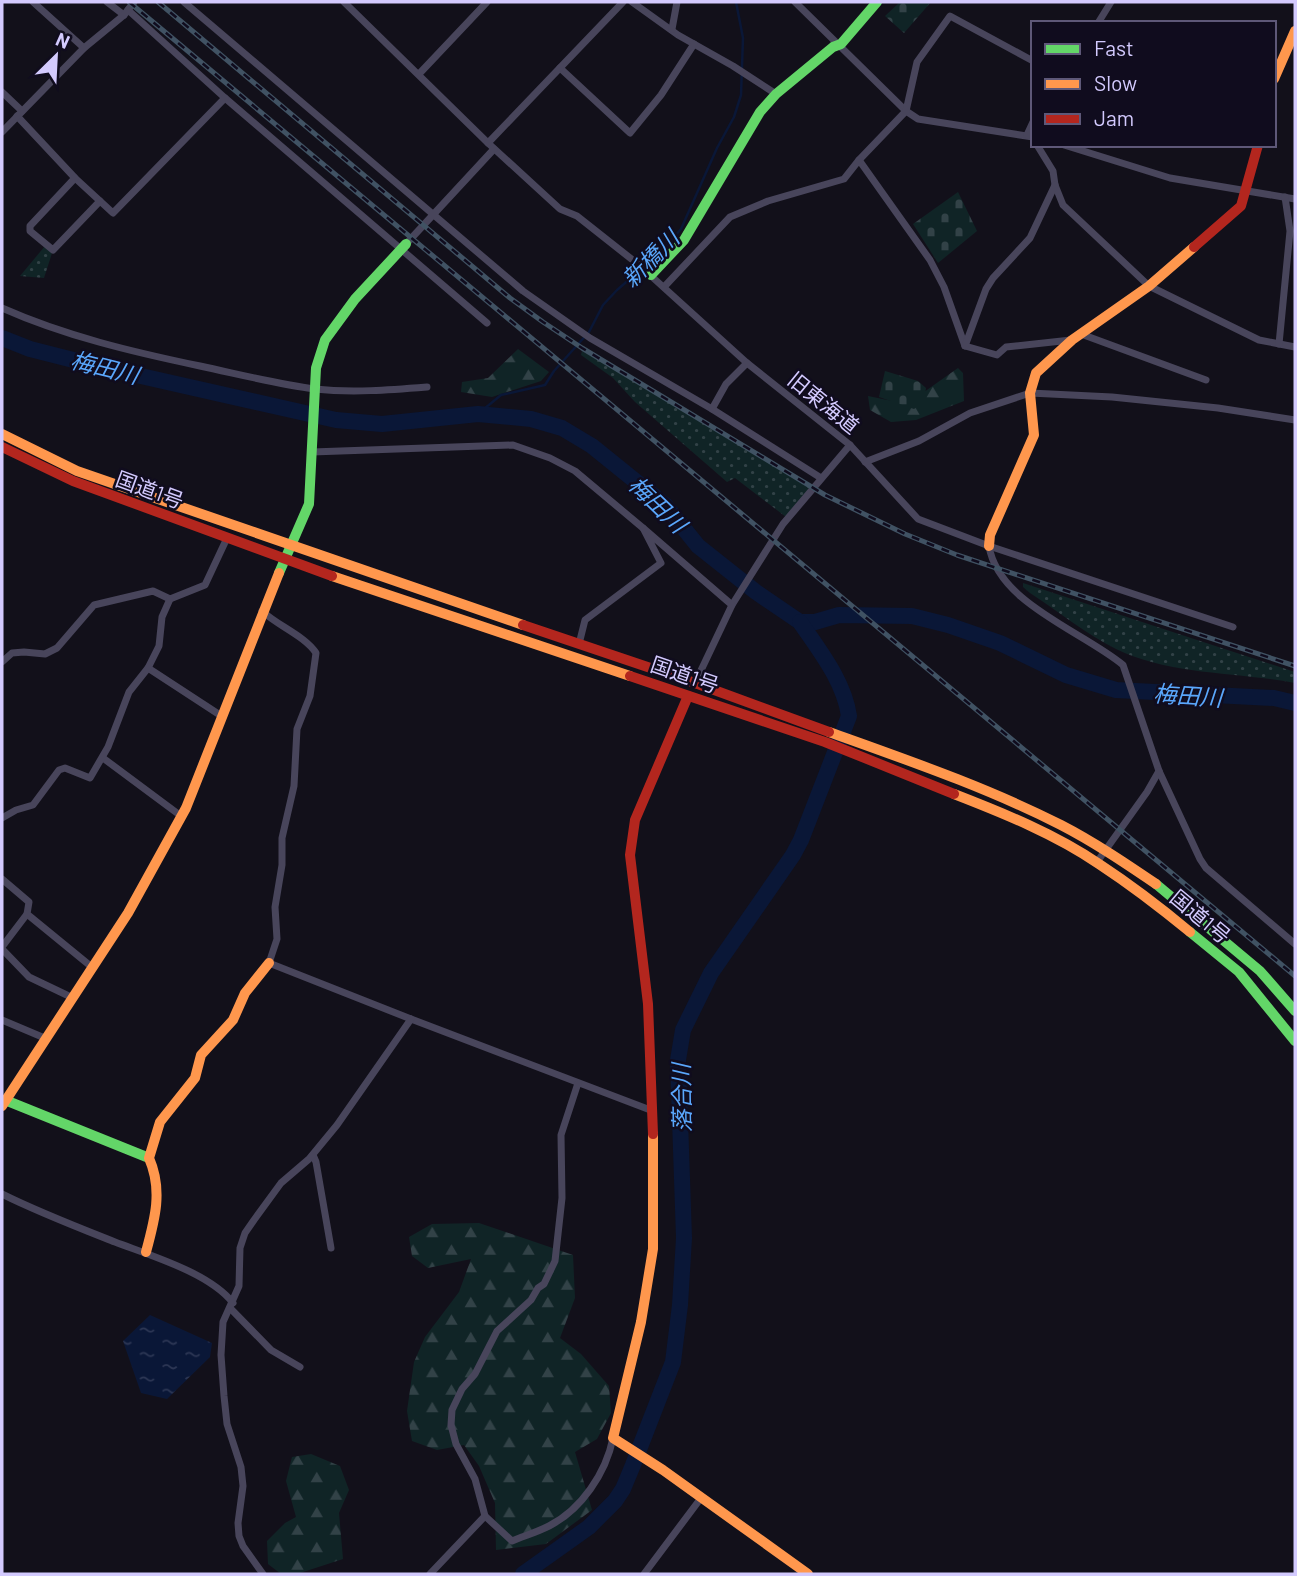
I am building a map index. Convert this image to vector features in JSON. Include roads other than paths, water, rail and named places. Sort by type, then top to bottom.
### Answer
[{"type":"main road","points":[[649,273],[684,240],[760,112],[775,94],[832,47],[838,45],[877,2]]},
{"type":"main road","points":[[1276,74],[1295,31]]},
{"type":"main road","points":[[989,546],[990,535],[1034,435],[1030,393],[1036,373],[1076,337],[1149,286],[1241,206],[1257,147]]},
{"type":"main road","points":[[146,1252],[159,1207],[154,1168],[149,1158],[4,1103],[128,914],[181,817],[208,757],[262,611],[309,504],[316,368],[325,340],[355,299],[404,246]]},
{"type":"main road","name":"国道1号","points":[[2,434],[77,471],[695,683],[854,747],[975,785],[1061,825],[1104,849],[1160,886],[1239,951],[1295,1011]]},
{"type":"main road","name":"国道1号","points":[[2,447],[73,481],[284,559],[688,696],[827,737]]},
{"type":"main road","points":[[688,696],[635,820],[630,855],[648,1004],[653,1111],[653,1250],[640,1322],[613,1438],[657,1466],[808,1574]]},
{"type":"main road","name":"国道1号","points":[[854,747],[1012,817],[1097,862],[1150,899],[1239,972],[1295,1041]]},
{"type":"main road","points":[[149,1158],[160,1122],[195,1078],[201,1055],[233,1020],[245,993],[269,963]]},
{"type":"street","points":[[33,2],[84,48]]},
{"type":"street","points":[[107,2],[126,13],[404,246],[487,323]]},
{"type":"street","points":[[2,132],[84,48],[126,13],[134,2]]},
{"type":"street","points":[[184,2],[523,291],[590,338],[712,409],[821,478]]},
{"type":"street","name":"旧東海道","points":[[344,2],[491,146],[560,209],[577,216],[649,273],[747,363],[850,445],[918,519],[989,546],[1233,627]]},
{"type":"street","points":[[419,74],[487,2]]},
{"type":"street","points":[[404,246],[560,68],[623,2]]},
{"type":"street","points":[[632,2],[775,94]]},
{"type":"street","points":[[671,29],[677,2]]},
{"type":"street","points":[[795,2],[906,111],[918,119],[1031,137]]},
{"type":"street","points":[[1099,21],[1111,2]]},
{"type":"street","points":[[664,287],[730,218],[768,201],[844,179],[906,111],[917,62],[950,16],[1031,60]]},
{"type":"street","points":[[560,68],[630,132],[661,95],[694,44]]},
{"type":"street","points":[[2,92],[75,178],[113,213],[225,98]]},
{"type":"street","points":[[1038,147],[1053,171],[1063,205],[1149,286],[1259,340],[1295,348]]},
{"type":"street","points":[[1070,147],[1170,178],[1295,199]]},
{"type":"street","points":[[859,160],[930,260],[944,287],[965,346]]},
{"type":"street","points":[[75,178],[30,226],[30,231],[45,246],[53,250],[100,201]]},
{"type":"street","points":[[965,346],[986,289],[1030,238],[1055,185]]},
{"type":"street","points":[[1279,344],[1290,231],[1285,197]]},
{"type":"street","points":[[2,308],[54,329],[110,346],[316,392],[427,387]]},
{"type":"street","points":[[965,346],[997,355],[1006,347],[1076,337],[1206,380]]},
{"type":"street","points":[[712,409],[726,384],[747,363]]},
{"type":"street","points":[[865,462],[919,441],[970,413],[1030,393],[1205,406],[1295,420]]},
{"type":"street","points":[[312,448],[513,445],[550,458],[575,471],[733,604]]},
{"type":"street","points":[[695,683],[733,604],[763,554],[783,524],[850,445]]},
{"type":"street","points":[[579,644],[585,620],[661,563],[643,528]]},
{"type":"street","points":[[2,662],[12,653],[45,654],[57,648],[94,605],[153,591],[170,598],[205,585],[227,538]]},
{"type":"street","points":[[989,546],[995,567],[1007,585],[1123,665],[1159,771],[1206,868],[1295,943]]},
{"type":"street","points":[[2,818],[33,805],[59,770],[65,768],[89,778],[103,758],[129,692],[148,668],[159,646],[162,617],[170,598]]},
{"type":"street","points":[[262,611],[274,623],[310,645],[316,653],[310,696],[297,729],[294,786],[282,838],[282,865],[275,906],[277,939],[269,963],[411,1020],[653,1111]]},
{"type":"street","points":[[148,668],[223,717]]},
{"type":"street","points":[[103,758],[181,817]]},
{"type":"street","points":[[1097,862],[1159,771]]},
{"type":"street","points":[[2,879],[29,902],[27,914],[2,948],[29,977],[73,998]]},
{"type":"street","points":[[27,914],[93,968]]},
{"type":"street","points":[[2,1020],[47,1039]]},
{"type":"street","points":[[263,1574],[239,1536],[243,1486],[241,1467],[228,1424],[221,1354],[223,1322],[239,1286],[240,1248],[245,1233],[281,1184],[313,1155],[337,1125],[411,1020]]},
{"type":"street","points":[[578,1083],[561,1135],[562,1198],[555,1261],[544,1284],[490,1342],[475,1374],[462,1389],[452,1410],[451,1424],[456,1444],[475,1479],[485,1516],[512,1541],[551,1525],[588,1493],[603,1470],[613,1438]]},
{"type":"street","points":[[313,1155],[331,1248]]},
{"type":"street","points":[[2,1194],[168,1261],[218,1289],[271,1350],[300,1367]]},
{"type":"street","points":[[644,1574],[701,1498]]},
{"type":"street","points":[[430,1574],[485,1516]]},
{"type":"water","points":[[150,1315],[212,1343],[210,1357],[167,1399],[141,1393],[123,1341]]},
{"type":"waterway","name":"新橋川","points":[[478,414],[501,395],[545,385],[589,332],[603,305],[660,253],[681,229],[717,148],[734,117],[741,95],[743,38],[736,2]]},
{"type":"waterway","name":"梅田川","points":[[2,338],[30,349],[101,367],[336,420],[382,424],[478,414],[531,419],[562,428],[592,446],[665,505],[698,546],[756,592],[800,622],[815,622],[839,615],[912,616],[1000,643],[1066,675],[1116,690],[1274,698],[1295,703]]},
{"type":"waterway","name":"落合川","points":[[523,1574],[589,1527],[615,1501],[623,1489],[673,1362],[684,1238],[678,1060],[683,1030],[711,973],[801,840],[849,716],[836,678],[800,622]]},
{"type":"railway","points":[[129,2],[1295,976]]},
{"type":"railway","points":[[158,2],[510,298],[582,348],[825,495],[905,534],[957,555],[1295,666]]}]
